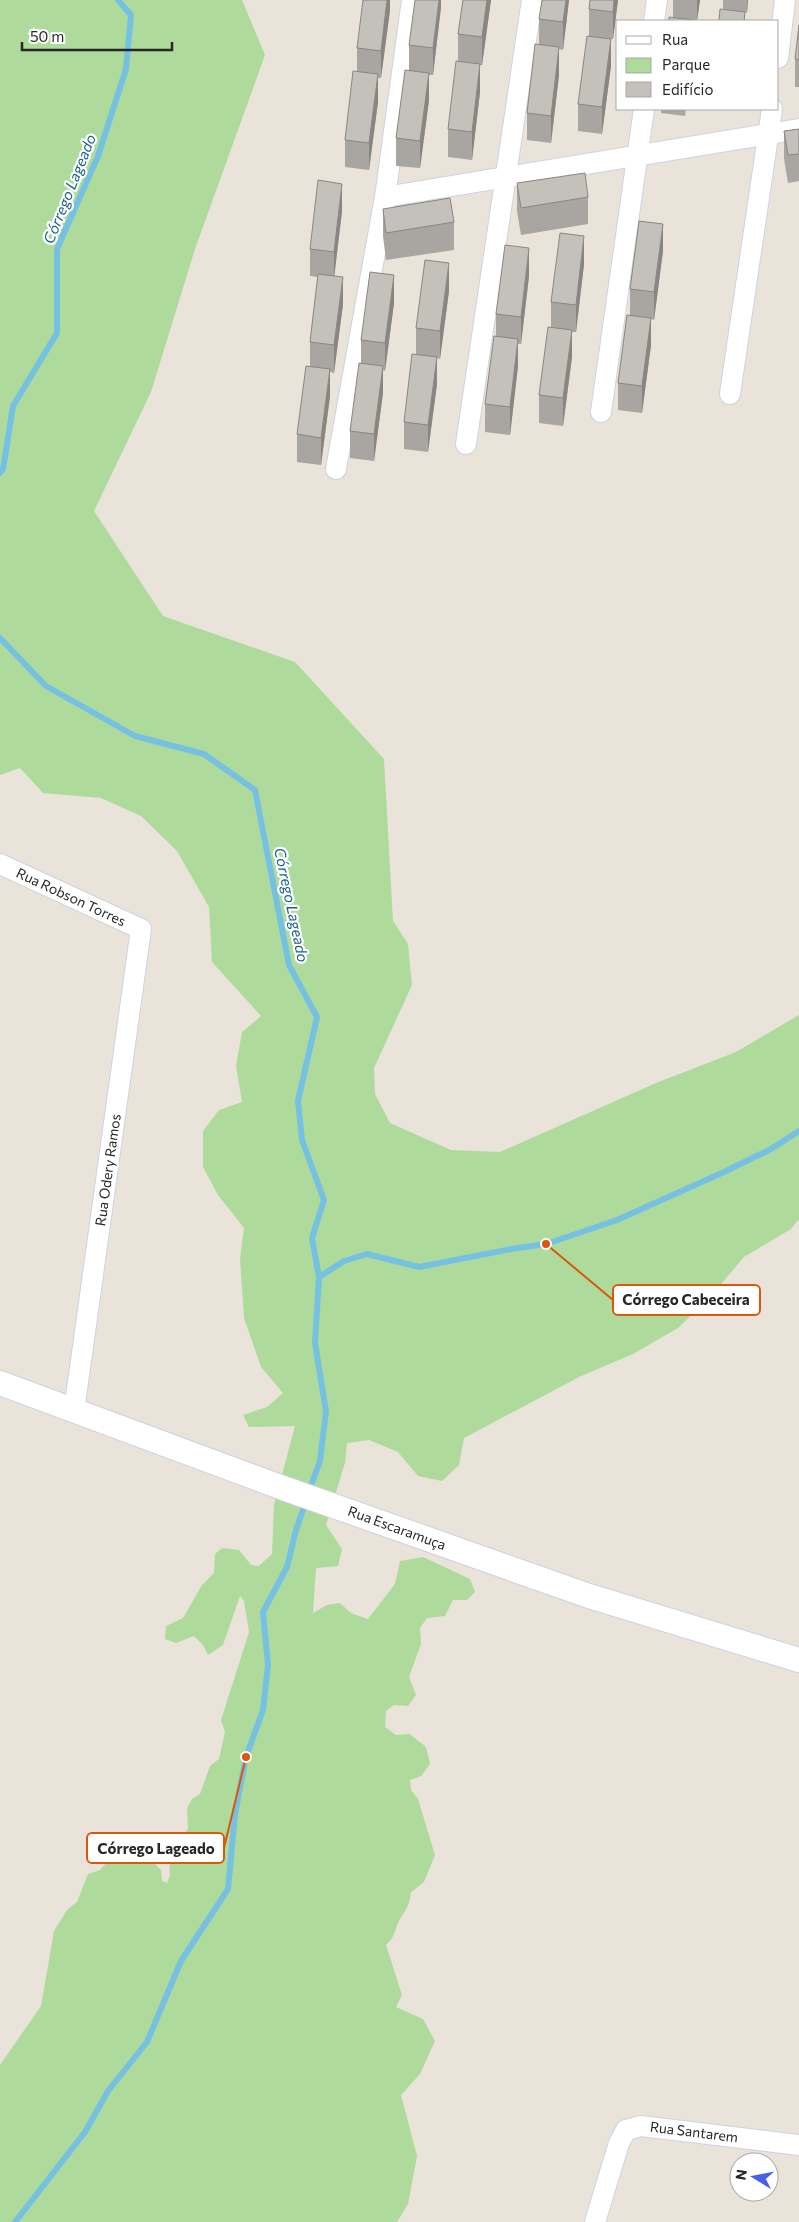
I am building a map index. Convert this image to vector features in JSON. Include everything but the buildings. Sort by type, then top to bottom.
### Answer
[{"type":"street","points":[[336,469],[385,197],[412,0]]},
{"type":"street","points":[[466,444],[532,0]]},
{"type":"street","points":[[654,20],[657,0]]},
{"type":"street","points":[[779,50],[785,0]]},
{"type":"street","points":[[601,412],[644,110]]},
{"type":"street","points":[[730,394],[772,110]]},
{"type":"street","points":[[385,197],[799,129]]},
{"type":"street","name":"Rua Robson Torres","points":[[0,864],[141,930]]},
{"type":"street","name":"Rua Odery Ramos","points":[[74,1412],[141,930]]},
{"type":"street","name":"Rua Escaramuça","points":[[0,1384],[283,1488],[589,1596],[799,1660]]},
{"type":"street","name":"Rua Santarem","points":[[595,2222],[619,2143],[626,2130],[641,2126],[799,2145]]},
{"type":"green space","points":[[0,0],[242,0],[265,55],[195,249],[151,392],[94,511],[163,616],[295,662],[384,759],[393,921],[408,944],[412,985],[374,1068],[375,1094],[390,1123],[451,1150],[500,1152],[656,1083],[736,1052],[799,1015],[799,1219],[791,1229],[744,1257],[710,1297],[678,1328],[633,1354],[579,1377],[464,1438],[459,1465],[442,1481],[418,1476],[398,1452],[369,1440],[347,1443],[345,1463],[326,1525],[342,1549],[338,1566],[316,1568],[313,1613],[327,1605],[340,1603],[351,1613],[368,1619],[395,1584],[400,1561],[423,1557],[470,1579],[475,1592],[467,1600],[453,1600],[445,1616],[427,1618],[420,1628],[421,1644],[409,1677],[416,1695],[408,1706],[394,1705],[386,1711],[385,1727],[396,1735],[410,1734],[426,1747],[430,1764],[421,1776],[410,1780],[411,1790],[418,1799],[435,1855],[424,1882],[411,1892],[407,1908],[393,1936],[386,1945],[402,1995],[396,2007],[423,2019],[435,2041],[420,2074],[401,2095],[417,2156],[408,2204],[397,2222],[0,2222],[0,2065],[41,2006],[54,1931],[67,1910],[77,1902],[88,1874],[100,1870],[125,1842],[136,1838],[145,1844],[145,1854],[153,1856],[156,1865],[161,1870],[162,1881],[167,1883],[170,1875],[169,1857],[177,1852],[177,1843],[188,1829],[187,1808],[192,1799],[200,1794],[210,1766],[219,1759],[225,1732],[221,1720],[249,1632],[244,1601],[240,1596],[223,1645],[208,1655],[203,1645],[194,1636],[176,1643],[165,1639],[166,1626],[183,1618],[202,1585],[214,1573],[215,1554],[222,1548],[239,1550],[251,1565],[259,1566],[272,1554],[274,1505],[295,1426],[249,1427],[243,1415],[267,1407],[283,1393],[261,1367],[244,1318],[240,1259],[244,1228],[218,1195],[203,1167],[203,1131],[219,1110],[242,1102],[236,1066],[242,1032],[261,1016],[212,962],[209,907],[177,851],[141,816],[101,798],[43,793],[20,768],[0,775]]},
{"type":"waterway","name":"Córrego Lageado","points":[[0,473],[3,469],[13,406],[57,333],[57,249],[98,156],[126,69],[131,15],[118,0]]},
{"type":"waterway","name":"Córrego Lageado","points":[[0,638],[46,686],[135,736],[204,754],[255,790],[289,965],[317,1017],[298,1101],[302,1140],[324,1200],[312,1238],[319,1277],[315,1343],[326,1411],[320,1461],[309,1491]]},
{"type":"waterway","points":[[319,1277],[344,1261],[367,1254],[419,1267],[546,1244],[617,1220],[724,1172],[771,1149],[799,1131]]},
{"type":"waterway","name":"Córrego Lageado","points":[[15,2222],[85,2132],[108,2091],[147,2042],[181,1961],[228,1889],[235,1814],[246,1757],[263,1710],[268,1665],[263,1612],[287,1567],[296,1530],[306,1501]]},
{"type":"place","name":"Córrego Cabeceira","points":[[546,1244]]},
{"type":"place","name":"Córrego Lageado","points":[[246,1757]]}]
